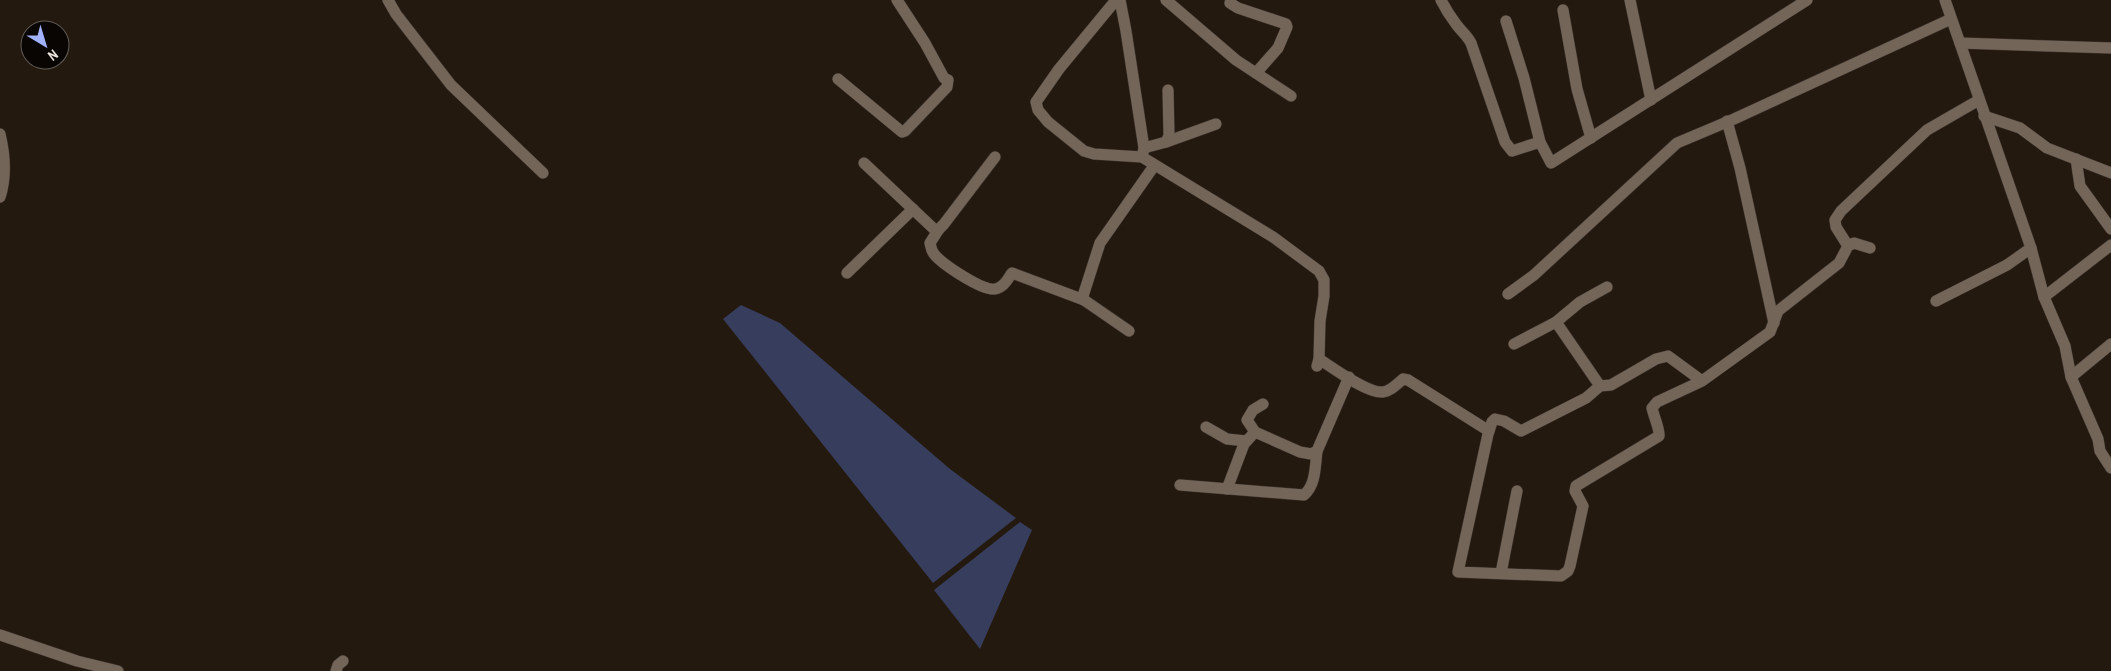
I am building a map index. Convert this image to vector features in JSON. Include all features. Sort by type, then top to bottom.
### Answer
[{"type":"street","points":[[388,0],[396,14],[451,86],[543,173]]},
{"type":"street","points":[[838,79],[902,132],[947,87],[948,80],[944,78],[898,0]]},
{"type":"street","points":[[1118,0],[1059,69],[1036,102],[1036,106],[1048,122],[1084,151],[1094,154],[1143,153],[1166,142],[1216,124]]},
{"type":"street","points":[[1118,0],[1126,32],[1143,153],[1154,166],[1273,237],[1319,271],[1324,280],[1324,296],[1320,320],[1318,363],[1376,392],[1384,392],[1403,379],[1408,380],[1489,431]]},
{"type":"street","points":[[1166,0],[1236,60],[1292,96]]},
{"type":"street","points":[[1231,0],[1230,3],[1238,8],[1286,24],[1287,27],[1278,48],[1256,73]]},
{"type":"street","points":[[1441,0],[1447,12],[1458,27],[1466,33],[1471,43],[1509,150],[1512,151],[1540,142]]},
{"type":"street","points":[[1630,0],[1651,100]]},
{"type":"street","points":[[1506,21],[1524,78],[1540,142],[1551,163],[1807,0]]},
{"type":"street","points":[[1945,0],[2031,248],[2044,296],[2065,346],[2071,377],[2098,439],[2100,451],[2111,468]]},
{"type":"street","points":[[1563,10],[1577,89],[1591,138]]},
{"type":"street","points":[[1508,294],[1534,275],[1568,245],[1677,143],[1952,19]]},
{"type":"street","points":[[1960,43],[2111,48]]},
{"type":"street","points":[[1166,142],[1169,136],[1168,90]]},
{"type":"street","points":[[1848,246],[1836,227],[1835,220],[1841,211],[1927,130],[1979,100]]},
{"type":"street","points":[[1984,116],[2020,128],[2047,148],[2111,173]]},
{"type":"street","points":[[1727,122],[1740,168],[1774,323]]},
{"type":"street","points":[[0,134],[5,168],[0,197]]},
{"type":"street","points":[[995,157],[939,229],[930,243],[932,252],[940,261],[983,287],[993,289],[1003,286],[1012,273],[1084,300],[1129,331]]},
{"type":"street","points":[[2076,158],[2080,186],[2111,229]]},
{"type":"street","points":[[864,163],[936,230],[939,229]]},
{"type":"street","points":[[1084,300],[1083,296],[1100,244],[1154,166]]},
{"type":"street","points":[[847,273],[913,209]]},
{"type":"street","points":[[1702,381],[1668,356],[1656,359],[1611,385],[1600,386],[1586,398],[1521,431],[1504,421],[1495,419],[1489,431],[1458,572],[1562,576],[1568,571],[1583,506],[1575,491],[1576,486],[1659,436],[1660,432],[1654,420],[1652,408],[1657,402],[1702,381],[1770,332],[1778,312],[1840,264],[1848,246],[1854,243],[1870,248]]},
{"type":"street","points":[[2044,296],[2111,245]]},
{"type":"street","points":[[1936,301],[2007,265],[2031,248]]},
{"type":"street","points":[[1514,344],[1556,322],[1580,302],[1607,288]]},
{"type":"street","points":[[1556,322],[1600,386]]},
{"type":"street","points":[[2071,377],[2111,344]]},
{"type":"street","points":[[1180,485],[1304,495],[1309,491],[1312,482],[1317,451],[1349,377]]},
{"type":"street","points":[[1263,404],[1248,416],[1246,420],[1255,432],[1300,452],[1311,454],[1317,451]]},
{"type":"street","points":[[1206,427],[1227,439],[1246,442]]},
{"type":"street","points":[[1227,489],[1246,442],[1255,432]]},
{"type":"street","points":[[2100,451],[2111,442]]},
{"type":"street","points":[[1501,573],[1517,492]]},
{"type":"street","points":[[0,635],[77,661],[118,671]]},
{"type":"shaded area","points":[[741,305],[780,323],[950,469],[1016,518],[933,583],[723,319]]},
{"type":"shaded area","points":[[1020,522],[1032,530],[980,649],[934,590]]}]
